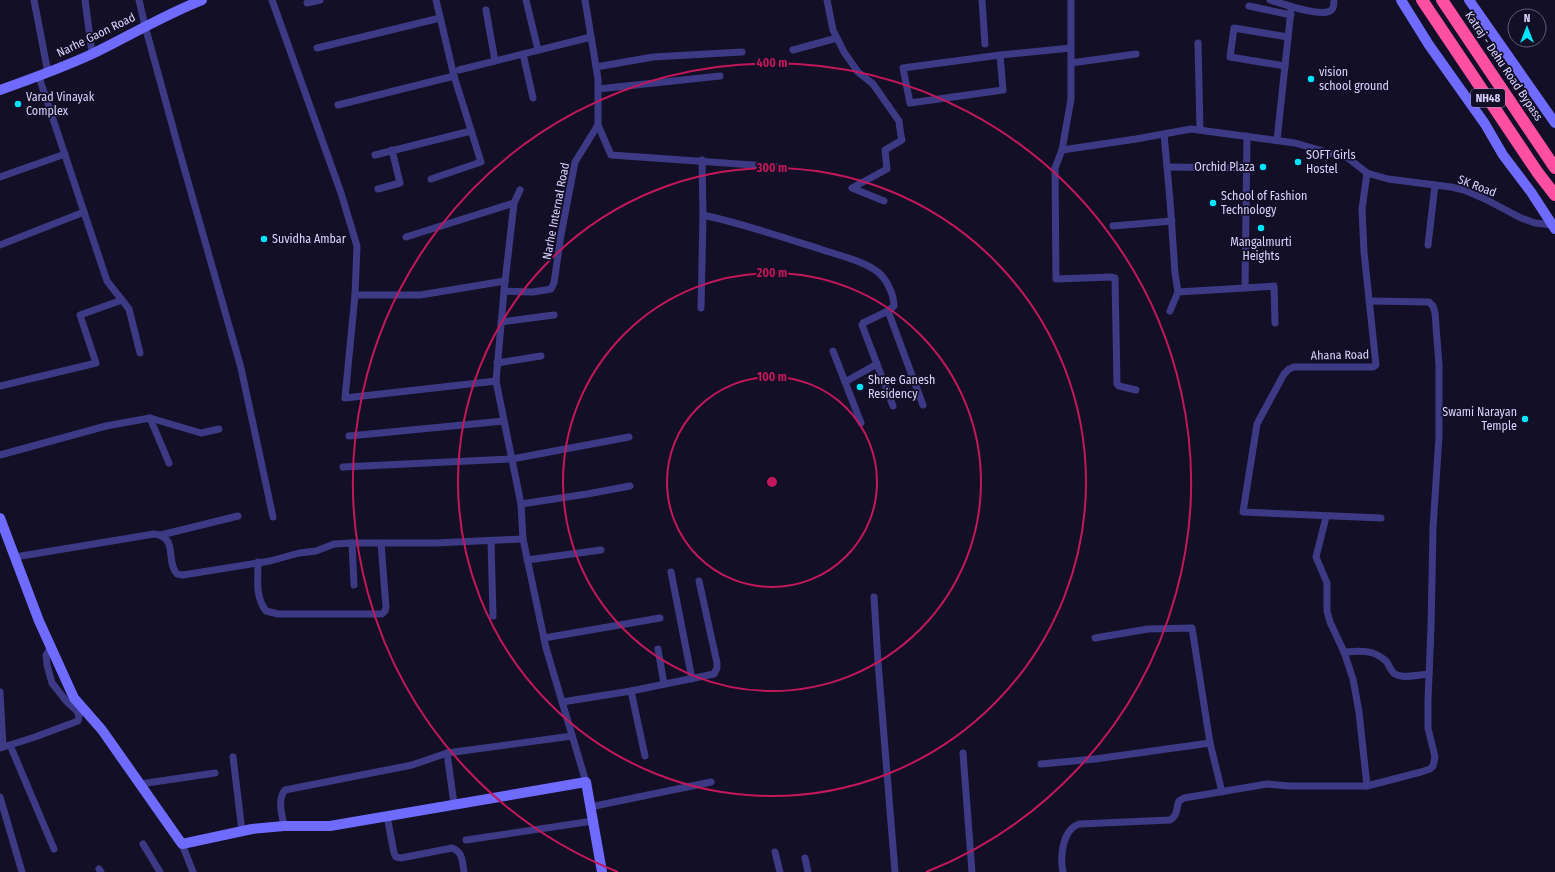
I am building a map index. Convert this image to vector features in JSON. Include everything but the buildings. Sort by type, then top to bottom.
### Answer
[{"type":"highway","name":"NH48","points":[[1422,0],[1538,173],[1555,195]]},
{"type":"highway","name":"Katraj - Dehu Road Bypass","points":[[1442,0],[1555,168]]},
{"type":"street","points":[[34,0],[43,75],[64,154],[107,281],[129,309],[140,353]]},
{"type":"street","points":[[85,0],[92,54]]},
{"type":"street","points":[[140,0],[145,26],[240,368],[273,517]]},
{"type":"street","name":"Narhe Gaon Road","points":[[0,90],[43,75],[92,54],[145,26],[202,0]]},
{"type":"street","points":[[272,0],[341,193],[357,246],[355,295],[345,398],[496,381]]},
{"type":"street","points":[[307,3],[320,0]]},
{"type":"street","points":[[431,179],[481,162],[454,76],[436,0]]},
{"type":"street","points":[[526,0],[538,50]]},
{"type":"street","points":[[585,0],[596,67],[598,89],[598,125],[611,155],[702,160],[780,167]]},
{"type":"street","points":[[827,0],[833,30],[844,52],[858,72],[873,84],[899,121],[899,130],[902,140],[885,150],[887,169],[854,185],[852,188],[884,200]]},
{"type":"street","points":[[982,0],[985,44]]},
{"type":"street","points":[[1071,0],[1071,99],[1062,150],[1055,168],[1056,279],[1115,278],[1118,384],[1120,387],[1136,390]]},
{"type":"street","points":[[1270,0],[1305,10],[1327,12],[1332,10],[1334,0]]},
{"type":"street","points":[[1401,0],[1429,44],[1485,124],[1503,155],[1531,192],[1554,227]]},
{"type":"street","points":[[1469,0],[1555,123]]},
{"type":"street","points":[[1249,6],[1291,13],[1277,140]]},
{"type":"street","points":[[486,10],[495,61]]},
{"type":"street","points":[[317,48],[440,18]]},
{"type":"street","points":[[1285,66],[1230,57],[1234,28],[1288,37]]},
{"type":"street","points":[[459,70],[591,37]]},
{"type":"street","points":[[793,50],[837,38]]},
{"type":"street","points":[[1198,43],[1200,130]]},
{"type":"street","points":[[1000,55],[1003,90],[910,103],[903,68],[1000,55],[1071,48]]},
{"type":"street","points":[[596,67],[653,57],[742,52]]},
{"type":"street","points":[[523,54],[533,98]]},
{"type":"street","points":[[1071,62],[1136,54]]},
{"type":"street","points":[[338,105],[454,76]]},
{"type":"street","points":[[598,89],[720,76]]},
{"type":"street","name":"Narhe Internal Road","points":[[504,291],[533,292],[551,289],[554,283],[561,235],[575,162],[598,125]]},
{"type":"street","points":[[1062,150],[1191,129],[1295,143],[1348,158],[1367,173]]},
{"type":"street","points":[[375,154],[471,131]]},
{"type":"street","points":[[1164,134],[1175,273],[1178,292],[1170,311]]},
{"type":"street","points":[[1245,288],[1247,136]]},
{"type":"street","points":[[378,189],[400,183],[392,150]]},
{"type":"street","points":[[0,176],[64,154]]},
{"type":"street","points":[[701,308],[703,215],[702,160]]},
{"type":"street","points":[[1167,167],[1246,168]]},
{"type":"street","name":"SK Road","points":[[1367,173],[1388,179],[1464,190],[1486,199],[1521,218],[1554,227]]},
{"type":"street","name":"Ahana Road","points":[[1326,517],[1243,512],[1257,424],[1284,374],[1289,369],[1294,367],[1373,367],[1376,365],[1369,301],[1362,209],[1367,173]]},
{"type":"street","points":[[1428,245],[1435,186]]},
{"type":"street","points":[[520,190],[514,203],[496,381],[521,504],[523,539],[527,560],[544,638],[586,782],[602,872]]},
{"type":"street","points":[[406,237],[514,203]]},
{"type":"street","points":[[0,245],[84,212]]},
{"type":"street","points":[[703,215],[776,235],[858,261],[879,274],[887,284],[894,300],[894,306],[888,311],[863,323],[862,326],[893,406]]},
{"type":"street","points":[[1113,226],[1172,221]]},
{"type":"street","points":[[355,295],[420,295],[505,281]]},
{"type":"street","points":[[1178,292],[1274,286],[1275,323]]},
{"type":"street","points":[[0,386],[96,363],[80,315],[122,300]]},
{"type":"street","points":[[1063,872],[1062,863],[1064,843],[1069,830],[1075,825],[1100,822],[1170,820],[1174,818],[1179,801],[1184,798],[1267,784],[1289,786],[1367,786],[1430,769],[1433,766],[1435,757],[1428,728],[1428,700],[1433,528],[1439,436],[1439,365],[1435,313],[1433,306],[1429,302],[1369,301]]},
{"type":"street","points":[[888,311],[923,404]]},
{"type":"street","points":[[501,322],[554,315]]},
{"type":"street","points":[[833,351],[861,423]]},
{"type":"street","points":[[498,364],[541,356]]},
{"type":"street","points":[[845,382],[877,364]]},
{"type":"street","points":[[150,418],[169,463]]},
{"type":"street","points":[[0,455],[106,426],[150,418],[201,433],[219,429]]},
{"type":"street","points":[[349,436],[504,421]]},
{"type":"street","points":[[343,468],[512,459],[629,437]]},
{"type":"street","points":[[521,504],[630,486]]},
{"type":"street","points":[[15,557],[154,534],[161,535],[238,516]]},
{"type":"street","points":[[1367,786],[1358,706],[1353,679],[1344,652],[1330,622],[1327,611],[1326,583],[1316,557],[1326,517],[1381,518]]},
{"type":"street","points":[[0,518],[39,621],[74,698],[102,730],[182,844],[191,871]]},
{"type":"street","points":[[161,535],[167,540],[173,568],[180,575],[270,561],[299,553],[316,551],[334,544],[381,544],[523,539]]},
{"type":"street","points":[[491,541],[493,616]]},
{"type":"street","points":[[352,543],[354,585]]},
{"type":"street","points":[[258,562],[259,598],[266,611],[278,614],[382,614],[386,607],[381,544]]},
{"type":"street","points":[[527,560],[601,550]]},
{"type":"street","points":[[671,572],[692,678]]},
{"type":"street","points":[[562,702],[631,691],[714,674],[717,668],[699,581]]},
{"type":"street","points":[[874,597],[895,872]]},
{"type":"street","points":[[544,638],[660,618]]},
{"type":"street","points":[[1095,638],[1148,629],[1192,628],[1194,630],[1201,694],[1210,743],[1222,792]]},
{"type":"street","points":[[4,746],[35,737],[78,721],[79,716],[77,711],[66,702],[52,683],[46,655],[51,647]]},
{"type":"street","points":[[658,649],[664,684]]},
{"type":"street","points":[[1344,652],[1365,651],[1375,653],[1387,662],[1393,673],[1402,676],[1429,674]]},
{"type":"street","points":[[631,691],[646,756]]},
{"type":"street","points":[[0,692],[4,746],[54,849]]},
{"type":"street","points":[[284,826],[280,800],[284,790],[412,765],[447,753],[572,736]]},
{"type":"street","points":[[1041,764],[1095,759],[1210,743]]},
{"type":"street","points":[[447,753],[454,804]]},
{"type":"street","points":[[963,753],[972,872]]},
{"type":"street","points":[[233,757],[242,831]]},
{"type":"street","points":[[140,784],[215,773]]},
{"type":"street","points":[[182,844],[242,831],[284,826],[330,826],[586,782]]},
{"type":"street","points":[[590,807],[711,782]]},
{"type":"street","points":[[0,797],[22,872]]},
{"type":"street","points":[[386,816],[396,857],[401,858],[452,848],[458,850],[461,855],[464,872]]},
{"type":"street","points":[[466,840],[593,821]]},
{"type":"street","points":[[143,844],[160,872]]},
{"type":"street","points":[[775,852],[780,872]]},
{"type":"street","points":[[804,858],[808,872]]},
{"type":"place","name":"vision school ground","points":[[1311,79]]},
{"type":"place","name":"Varad Vinayak Complex","points":[[18,104]]},
{"type":"place","name":"SOFT Girls Hostel","points":[[1298,162]]},
{"type":"place","name":"Orchid Plaza","points":[[1263,167]]},
{"type":"place","name":"School of Fashion Technology","points":[[1213,203]]},
{"type":"place","name":"Mangalmurti Heights","points":[[1261,228]]},
{"type":"place","name":"Suvidha Ambar","points":[[264,239]]},
{"type":"place","name":"Shree Ganesh Residency","points":[[860,387]]},
{"type":"place","name":"Swami Narayan Temple","points":[[1525,419]]}]
